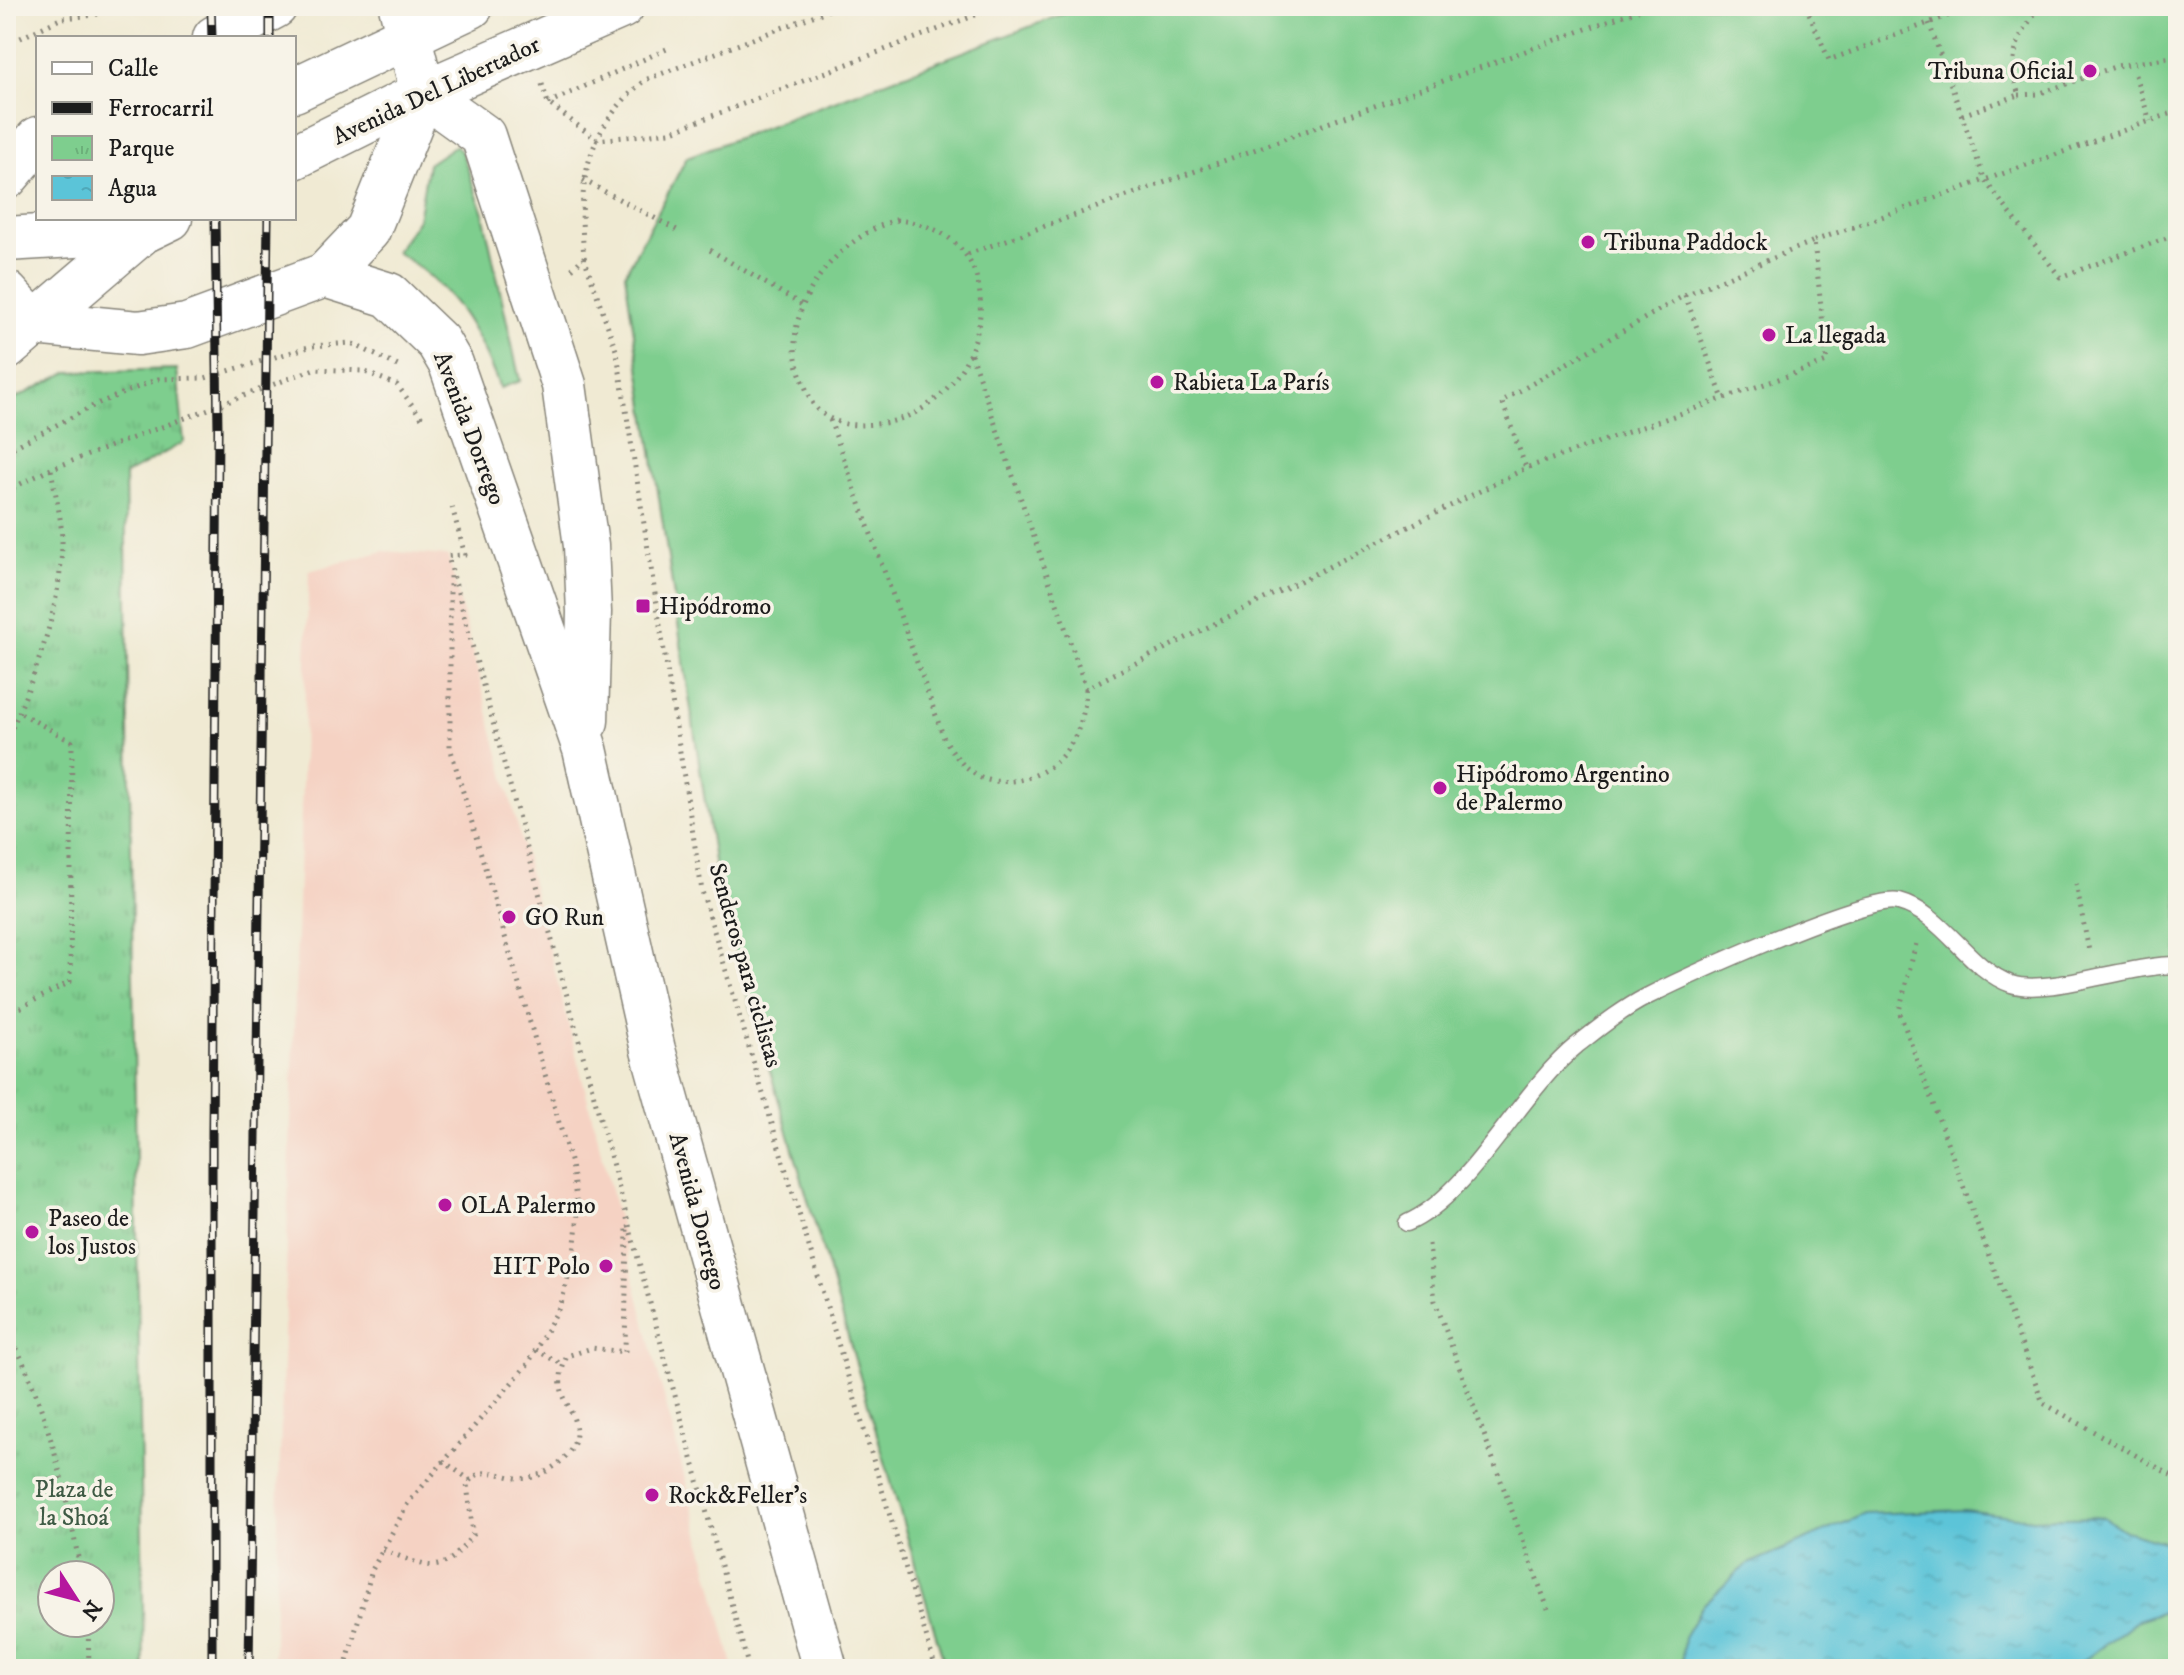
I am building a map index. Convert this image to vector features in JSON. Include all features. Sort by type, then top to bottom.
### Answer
[{"type":"main road","points":[[219,36],[275,6]]},
{"type":"main road","points":[[296,89],[405,20],[471,6]]},
{"type":"main road","name":"Avenida Del Libertador","points":[[296,156],[423,93],[622,6]]},
{"type":"main road","points":[[15,321],[138,333],[187,326],[325,275],[368,230],[423,93],[405,20]]},
{"type":"main road","name":"Avenida Dorrego","points":[[423,93],[483,136],[539,300],[570,415],[586,546],[589,612],[585,749]]},
{"type":"main road","points":[[6,223],[36,212]]},
{"type":"main road","points":[[15,321],[156,225]]},
{"type":"main road","points":[[6,239],[156,225]]},
{"type":"main road","name":"Avenida Dorrego","points":[[325,275],[389,295],[438,342],[451,364],[585,749],[653,1050],[825,1669]]},
{"type":"lane","points":[[1407,1223],[1426,1215],[1455,1188],[1522,1102],[1567,1053],[1645,998],[1759,945],[1878,901],[1899,902],[1924,916],[1982,965],[2011,984],[2042,987],[2154,964],[2178,965]]},
{"type":"path","points":[[6,45],[62,18],[95,15],[113,6]]},
{"type":"path","name":"Senderos para ciclistas","points":[[839,6],[645,80],[622,100],[597,140],[583,180],[580,207],[584,257],[617,353],[702,891],[936,1669]]},
{"type":"path","points":[[530,46],[548,103],[597,140],[670,132],[999,6]]},
{"type":"path","points":[[968,254],[1649,6]]},
{"type":"path","points":[[1806,6],[1829,60],[1974,6]]},
{"type":"path","points":[[2019,95],[2013,78],[2017,42],[2039,9]]},
{"type":"path","points":[[1929,23],[1985,181],[2060,277],[2178,234]]},
{"type":"path","points":[[548,103],[671,47]]},
{"type":"path","points":[[1962,115],[2019,95],[2038,94],[2117,66],[2178,56]]},
{"type":"path","points":[[2135,75],[2150,121]]},
{"type":"path","points":[[1526,468],[1502,401],[1685,295],[1814,241],[2178,111]]},
{"type":"path","points":[[583,180],[677,230]]},
{"type":"path","points":[[896,220],[923,222],[947,235],[968,254],[980,283],[980,319],[971,354],[953,383],[919,414],[884,424],[849,427],[830,419],[813,406],[799,372],[794,341],[804,306],[822,271],[847,244],[874,226],[896,220]]},
{"type":"path","points":[[1086,688],[1526,468],[1827,362],[1814,241]]},
{"type":"path","points":[[710,250],[804,306]]},
{"type":"path","points":[[539,300],[584,257]]},
{"type":"path","points":[[1685,295],[1723,399]]},
{"type":"path","points":[[6,451],[99,403],[158,379],[205,378],[332,342],[351,343],[414,374],[451,364]]},
{"type":"path","points":[[830,419],[944,738],[958,761],[979,777],[1001,782],[1030,779],[1050,768],[1078,734],[1086,712],[1086,688],[971,354]]},
{"type":"path","points":[[6,491],[51,469],[314,369],[363,371],[397,385],[424,421]]},
{"type":"path","points":[[6,742],[19,712],[56,592],[62,542],[51,469]]},
{"type":"path","points":[[449,495],[465,555],[448,556],[450,565],[749,1669]]},
{"type":"path","points":[[345,1669],[372,1570],[408,1503],[528,1364],[561,1304],[574,1254],[578,1213],[555,1102],[450,747],[450,565]]},
{"type":"path","points":[[6,1015],[70,982],[72,742],[19,712]]},
{"type":"path","points":[[2076,884],[2094,975]]},
{"type":"path","points":[[1924,916],[1899,1011],[2043,1403],[2178,1479]]},
{"type":"path","points":[[1426,1215],[1435,1301],[1548,1609]]},
{"type":"path","points":[[383,1550],[425,1566],[440,1567],[458,1555],[473,1534],[467,1484],[475,1474],[489,1471],[530,1478],[557,1465],[571,1450],[576,1433],[560,1389],[567,1356],[592,1348],[625,1352],[627,1217]]},
{"type":"path","points":[[6,1327],[19,1350],[52,1451],[77,1559]]},
{"type":"path","points":[[536,1350],[563,1365]]},
{"type":"path","points":[[443,1461],[470,1480]]},
{"type":"path","points":[[88,1639],[89,1669]]},
{"type":"shaded area","name":"OLA Palermo","points":[[384,551],[448,556],[734,1669],[273,1669],[309,571]]},
{"type":"green space","name":"Hipódromo Argentino de Palermo","points":[[1084,6],[2178,6],[2178,1669],[946,1669],[720,901],[625,274],[687,157]]},
{"type":"green space","points":[[456,145],[462,153],[483,213],[520,381],[500,388],[481,345],[448,294],[396,252],[418,219],[428,164]]},
{"type":"green space","name":"Plaza de la Shoá","points":[[177,369],[184,442],[125,475],[144,1669],[6,1669],[6,403],[68,372]]},
{"type":"water","points":[[1965,1510],[2032,1519],[2104,1517],[2125,1531],[2167,1543],[2178,1535],[2178,1606],[2138,1620],[2072,1669],[1681,1669],[1684,1637],[1703,1605],[1746,1565],[1865,1514]]},
{"type":"railway","points":[[211,6],[212,36]]},
{"type":"railway","points":[[270,6],[270,36]]},
{"type":"railway","points":[[212,1669],[212,1134],[218,430],[215,220]]},
{"type":"railway","points":[[249,1669],[268,220]]},
{"type":"place","name":"Tribuna Oficial","points":[[2090,71]]},
{"type":"place","name":"Tribuna Paddock","points":[[1588,242]]},
{"type":"place","name":"La llegada","points":[[1769,335]]},
{"type":"place","name":"Rabieta La París","points":[[1157,382]]},
{"type":"place","name":"Hipódromo","points":[[643,606]]},
{"type":"place","name":"Hipódromo Argentino de Palermo","points":[[1440,788]]},
{"type":"place","name":"GO Run","points":[[509,917]]},
{"type":"place","name":"OLA Palermo","points":[[445,1205]]},
{"type":"place","name":"Paseo de los Justos","points":[[32,1232]]},
{"type":"place","name":"HIT Polo","points":[[606,1266]]},
{"type":"place","name":"Rock&Feller's","points":[[652,1495]]}]
